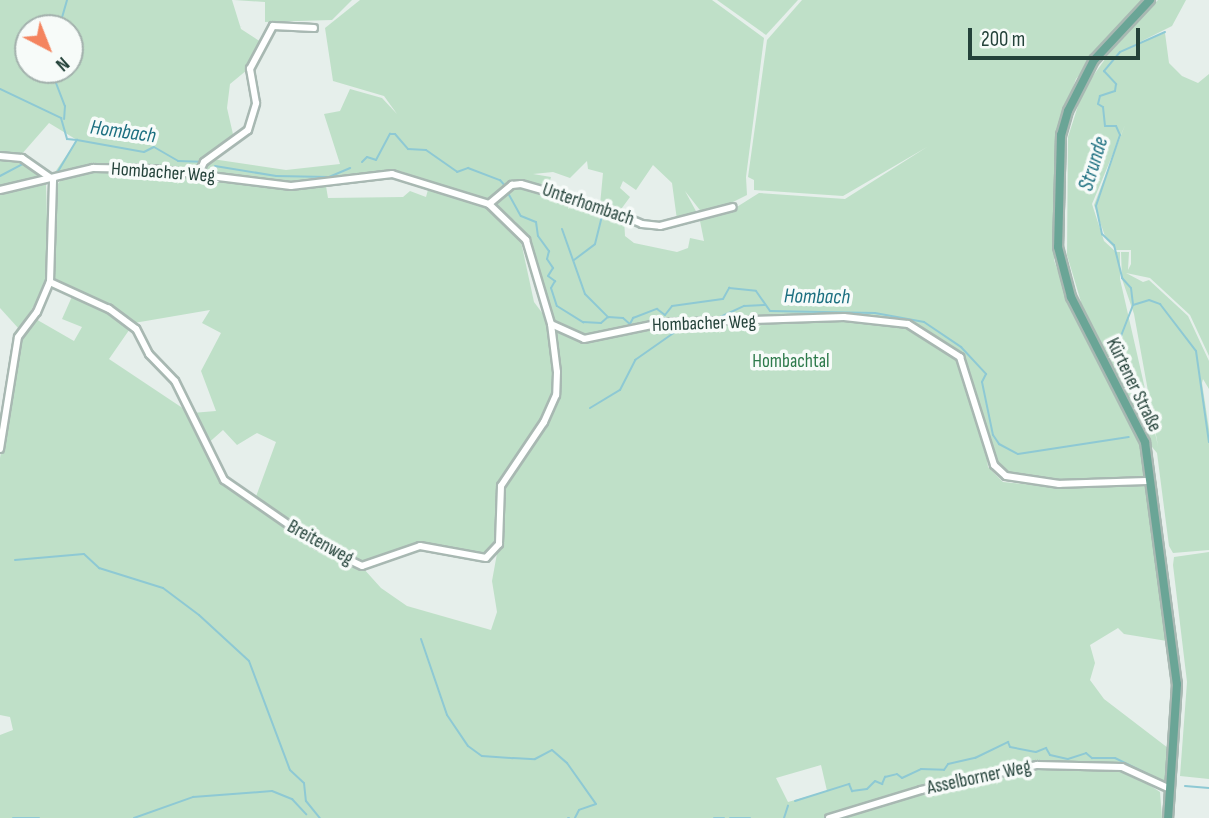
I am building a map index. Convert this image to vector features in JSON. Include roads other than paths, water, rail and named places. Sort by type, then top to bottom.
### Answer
[{"type":"main road","name":"Kürtener Straße","points":[[1150,0],[1094,61],[1077,88],[1061,135],[1058,218],[1060,269],[1136,418],[1152,481],[1177,684],[1168,818]]},
{"type":"street","points":[[198,175],[204,162],[248,130],[256,103],[250,69],[254,56],[273,26],[314,28]]},
{"type":"street","points":[[0,156],[22,158],[53,180],[50,282],[37,312],[18,337],[0,449]]},
{"type":"street","name":"Hombacher Weg","points":[[0,190],[53,180],[93,168],[312,186],[392,174],[489,204],[514,224],[526,240],[551,324],[584,339],[661,323],[844,317],[908,324],[943,342],[965,365],[994,465],[1006,476],[1059,485],[1152,481]]},
{"type":"street","name":"Unterhombach","points":[[489,204],[512,185],[521,184],[602,207],[642,224],[660,226],[733,207]]},
{"type":"street","name":"Breitenweg","points":[[50,282],[109,309],[136,329],[149,354],[175,381],[224,480],[318,545],[362,566],[420,546],[450,548],[478,558],[494,554],[501,526],[501,486],[544,422],[556,395],[551,324]]},
{"type":"street","name":"Asselborner Weg","points":[[829,818],[921,790],[1037,765],[1122,766],[1170,789]]},
{"type":"waterway","points":[[63,14],[67,0]]},
{"type":"waterway","name":"Strunde","points":[[1165,32],[1120,52],[1104,71],[1116,84],[1115,91],[1100,96],[1098,104],[1103,107],[1105,126],[1116,126],[1120,135],[1096,206],[1102,234],[1114,245],[1122,278],[1131,288],[1133,305],[1149,300],[1160,304],[1196,351],[1209,442]]},
{"type":"waterway","points":[[56,84],[65,106],[64,119]]},
{"type":"waterway","points":[[0,89],[61,118],[67,139],[77,140]]},
{"type":"waterway","name":"Hombach","points":[[362,162],[367,157],[376,160],[390,134],[395,134],[408,149],[426,150],[457,172],[468,168],[500,180],[506,187]]},
{"type":"waterway","name":"Hombach","points":[[57,173],[77,140],[144,152],[154,147],[178,161],[201,162]]},
{"type":"waterway","name":"Hombach","points":[[0,176],[23,164],[40,175]]},
{"type":"waterway","name":"Hombach","points":[[215,166],[276,176],[329,177],[350,168]]},
{"type":"waterway","name":"Hombach","points":[[508,193],[521,216],[536,222],[538,236],[549,251],[547,259],[553,268],[548,276],[555,281],[551,288],[557,306],[583,322],[601,323],[608,317],[623,318],[630,324],[633,318],[657,309],[665,315],[672,306],[723,299],[729,288],[756,291],[770,311],[875,313],[924,322],[961,347],[986,374],[982,382],[993,435],[999,444],[1018,454],[1129,437]]},
{"type":"waterway","points":[[574,260],[595,244],[603,213]]},
{"type":"waterway","points":[[562,229],[585,294],[608,317]]},
{"type":"waterway","points":[[716,319],[744,306],[765,305]]},
{"type":"waterway","name":"Hombach","points":[[1133,305],[1114,354],[1150,420]]},
{"type":"waterway","points":[[590,408],[620,390],[635,360],[685,325]]},
{"type":"waterway","points":[[15,560],[84,554],[99,568],[163,588],[199,615],[249,661],[290,770],[304,783],[306,801],[320,818]]},
{"type":"waterway","points":[[421,639],[447,715],[468,746],[482,756],[513,758],[535,759],[552,750],[567,763],[596,804],[579,810],[575,818]]},
{"type":"waterway","points":[[795,801],[849,784],[852,791],[867,789],[875,781],[882,784],[885,777],[897,774],[902,778],[921,769],[944,770],[948,764],[975,758],[1008,742],[1010,747],[1036,752],[1046,748],[1050,755],[1068,759],[1086,753],[1092,758],[1115,758],[1166,783]]},
{"type":"waterway","points":[[1185,786],[1209,788]]},
{"type":"waterway","points":[[134,818],[193,797],[272,791],[292,799],[306,814]]},
{"type":"waterway","points":[[784,818],[788,806]]},
{"type":"waterway","points":[[13,818],[39,818]]},
{"type":"waterway","points":[[714,818],[724,818]]},
{"type":"waterway","points":[[730,818],[750,818]]},
{"type":"park label","name":"Hombachtal","points":[[791,362]]}]
